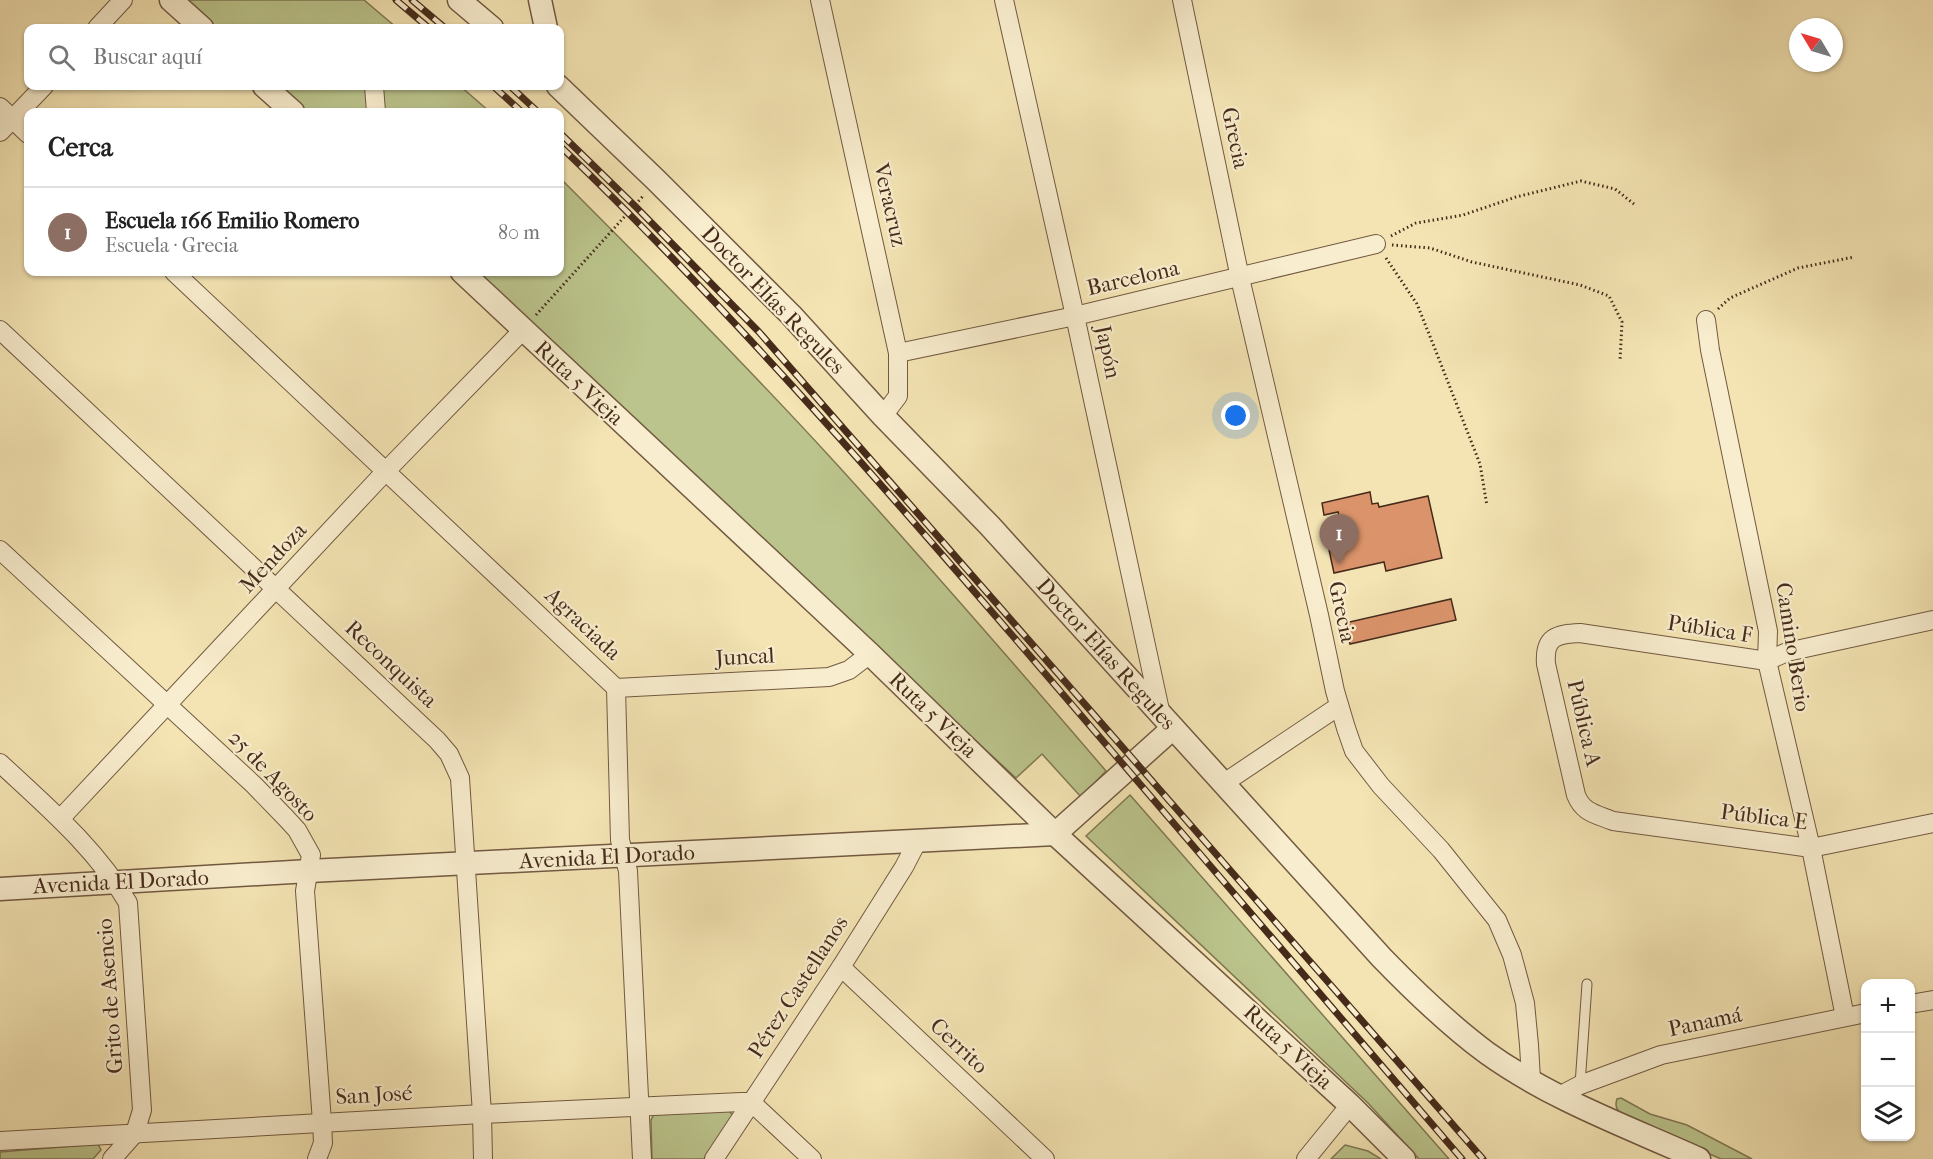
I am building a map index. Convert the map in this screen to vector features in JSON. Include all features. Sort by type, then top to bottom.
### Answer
[{"type":"street","points":[[101,24],[123,0]]},
{"type":"street","points":[[171,0],[198,24]]},
{"type":"street","points":[[459,0],[487,24]]},
{"type":"street","points":[[540,0],[545,24]]},
{"type":"street","name":"Veracruz","points":[[820,0],[898,353],[898,396],[883,416]]},
{"type":"street","name":"Japón","points":[[1004,0],[1167,722]]},
{"type":"street","name":"Grecia","points":[[1182,0],[1240,278],[1339,706],[1354,751],[1381,786],[1441,850],[1497,920],[1512,955],[1524,1003],[1530,1045],[1531,1079]]},
{"type":"street","points":[[24,132],[4,119],[39,90]]},
{"type":"street","points":[[268,90],[289,108]]},
{"type":"street","points":[[374,90],[376,108]]},
{"type":"street","name":"Doctor Elías Regules","points":[[562,90],[791,315],[883,416],[990,526],[1414,991],[1489,1054],[1559,1096],[1699,1159]]},
{"type":"street","name":"Barcelona","points":[[898,353],[1075,316],[1376,244]]},
{"type":"street","name":"Agraciada","points":[[178,276],[616,688],[620,840],[628,870],[642,1159]]},
{"type":"street","name":"Ruta 5 Vieja","points":[[466,276],[870,654],[1055,834],[1350,1105],[1404,1159]]},
{"type":"street","name":"Camino Berio","points":[[1706,320],[1710,350],[1768,631],[1767,661],[1810,848],[1845,1017]]},
{"type":"street","name":"Reconquista","points":[[0,330],[277,589],[449,754],[460,778],[483,1159]]},
{"type":"street","name":"Mendoza","points":[[60,819],[385,472],[523,330]]},
{"type":"street","name":"25 de Agosto","points":[[0,549],[254,785],[297,830],[311,855],[305,891],[323,1143],[317,1159]]},
{"type":"street","name":"Pública F","points":[[1550,640],[1562,634],[1580,633],[1767,661],[1787,652],[1933,620]]},
{"type":"street","name":"Pública A","points":[[1550,640],[1545,652],[1546,664],[1576,795],[1580,805],[1590,812]]},
{"type":"street","name":"Juncal","points":[[616,688],[830,677],[849,670],[870,654]]},
{"type":"street","points":[[1224,783],[1339,706]]},
{"type":"street","points":[[1055,834],[1167,722]]},
{"type":"street","name":"Grito de Asencio","points":[[0,763],[60,819],[116,882],[128,903],[142,1110],[135,1133],[112,1159]]},
{"type":"street","name":"Pública E","points":[[1590,812],[1612,821],[1810,848],[1933,823]]},
{"type":"street","name":"Avenida El Dorado","points":[[0,889],[309,871],[467,865],[1055,834]]},
{"type":"street","name":"Pérez Castellanos","points":[[714,1159],[841,967],[904,867],[918,840]]},
{"type":"street","name":"Cerrito","points":[[841,967],[1045,1159]]},
{"type":"street","points":[[1915,1003],[1933,1000]]},
{"type":"street","name":"Panamá","points":[[1559,1096],[1580,1085],[1661,1055],[1861,1014]]},
{"type":"street","points":[[752,1102],[812,1159]]},
{"type":"street","name":"San José","points":[[0,1141],[322,1122],[752,1102]]},
{"type":"street","points":[[1305,1159],[1350,1105]]},
{"type":"lane","points":[[1580,1085],[1587,984]]},
{"type":"path","points":[[523,330],[657,181]]},
{"type":"path","points":[[1376,244],[1416,223],[1463,215],[1516,197],[1581,182],[1615,189],[1634,204]]},
{"type":"path","points":[[1376,244],[1430,248],[1472,262],[1580,285],[1609,296],[1622,322],[1620,361]]},
{"type":"path","points":[[1376,244],[1417,304],[1480,464],[1487,506]]},
{"type":"path","points":[[1706,320],[1730,298],[1798,268],[1854,257]]},
{"type":"green space","points":[[179,0],[364,0],[392,24],[206,24]]},
{"type":"green space","points":[[274,90],[465,90],[485,108],[295,108]]},
{"type":"green space","points":[[564,182],[697,316],[831,458],[1106,771],[1081,797],[1042,754],[1016,778],[472,276],[564,276]]},
{"type":"green space","points":[[1130,795],[1449,1159],[1419,1159],[1368,1103],[1086,836]]},
{"type":"green space","points":[[1621,1098],[1650,1114],[1687,1125],[1752,1159],[1721,1159],[1625,1117],[1616,1107],[1617,1099]]},
{"type":"green space","points":[[729,1111],[733,1115],[704,1159],[652,1159],[651,1120],[654,1114]]},
{"type":"green space","points":[[98,1144],[101,1150],[93,1159],[0,1159],[0,1152]]},
{"type":"green space","points":[[1345,1145],[1368,1151],[1381,1159],[1331,1159]]},
{"type":"building","points":[[1370,492],[1372,504],[1378,503],[1379,507],[1428,496],[1442,558],[1386,571],[1384,562],[1334,573],[1328,545],[1345,541],[1338,512],[1324,515],[1322,503]]},
{"type":"building","points":[[1451,599],[1456,620],[1350,644],[1345,623]]},
{"type":"railway","points":[[396,0],[424,24]]},
{"type":"railway","points":[[412,0],[440,24]]},
{"type":"railway","points":[[497,90],[518,108]]},
{"type":"railway","points":[[514,90],[534,108]]},
{"type":"railway","points":[[564,137],[759,332],[1483,1159]]},
{"type":"railway","points":[[564,150],[679,265],[795,388],[1018,642],[1462,1159]]},
{"type":"place","name":"Escuela 166 Emilio Romero","points":[[1339,564]]}]
